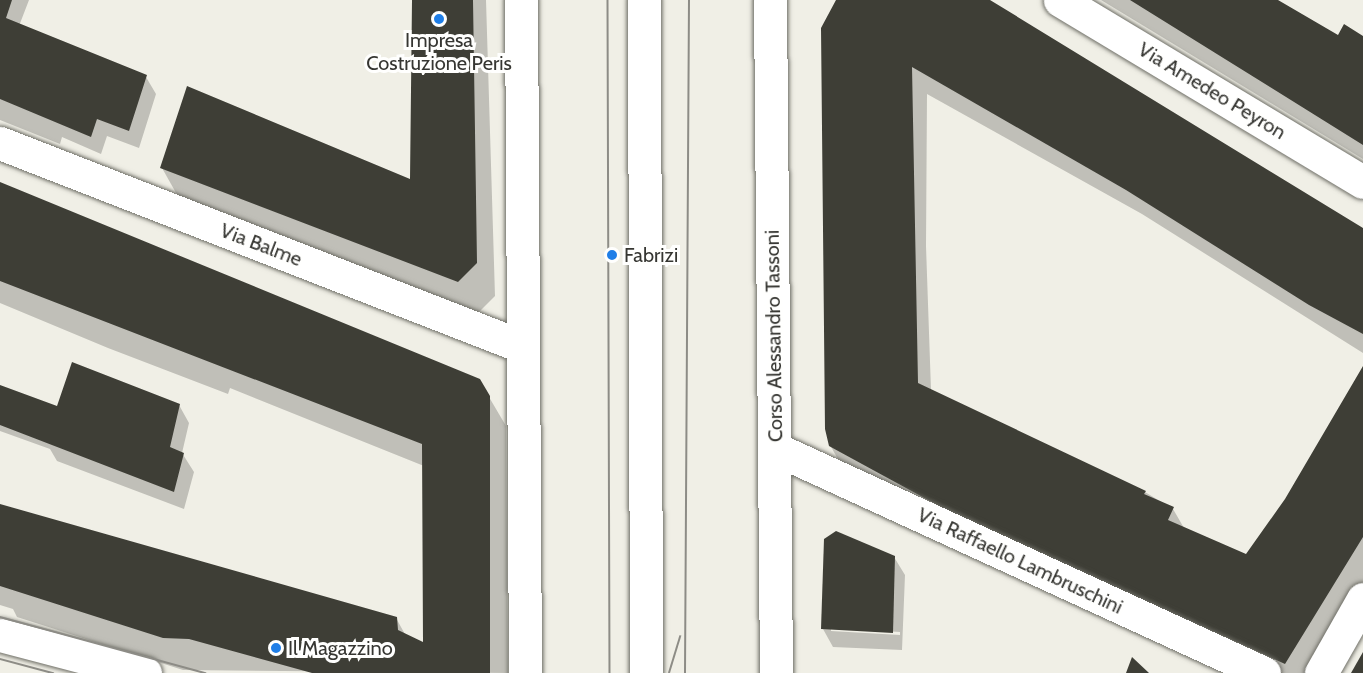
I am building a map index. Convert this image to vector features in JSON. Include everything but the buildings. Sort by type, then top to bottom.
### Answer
[{"type":"street","points":[[521,0],[525,673]]},
{"type":"street","points":[[644,0],[646,673]]},
{"type":"street","name":"Corso Alessandro Tassoni","points":[[770,0],[776,449],[776,673]]},
{"type":"street","name":"Via Amedeo Peyron","points":[[1060,0],[1363,182]]},
{"type":"street","name":"Via Balme","points":[[0,143],[522,346]]},
{"type":"street","name":"Via Raffaello Lambruschini","points":[[776,449],[1264,673]]},
{"type":"street","points":[[1322,673],[1363,599]]},
{"type":"street","points":[[0,635],[106,668],[145,673]]},
{"type":"tram line","points":[[608,0],[610,673]]},
{"type":"tram line","points":[[685,673],[689,0]]},
{"type":"tram line","points":[[0,617],[205,673]]},
{"type":"tram line","points":[[669,673],[680,637]]},
{"type":"tram line","points":[[0,659],[53,673]]},
{"type":"place","name":"Impresa Costruzione Peris","points":[[439,19]]},
{"type":"place","name":"Fabrizi","points":[[612,255]]},
{"type":"place","name":"Il Magazzino","points":[[276,648]]}]
